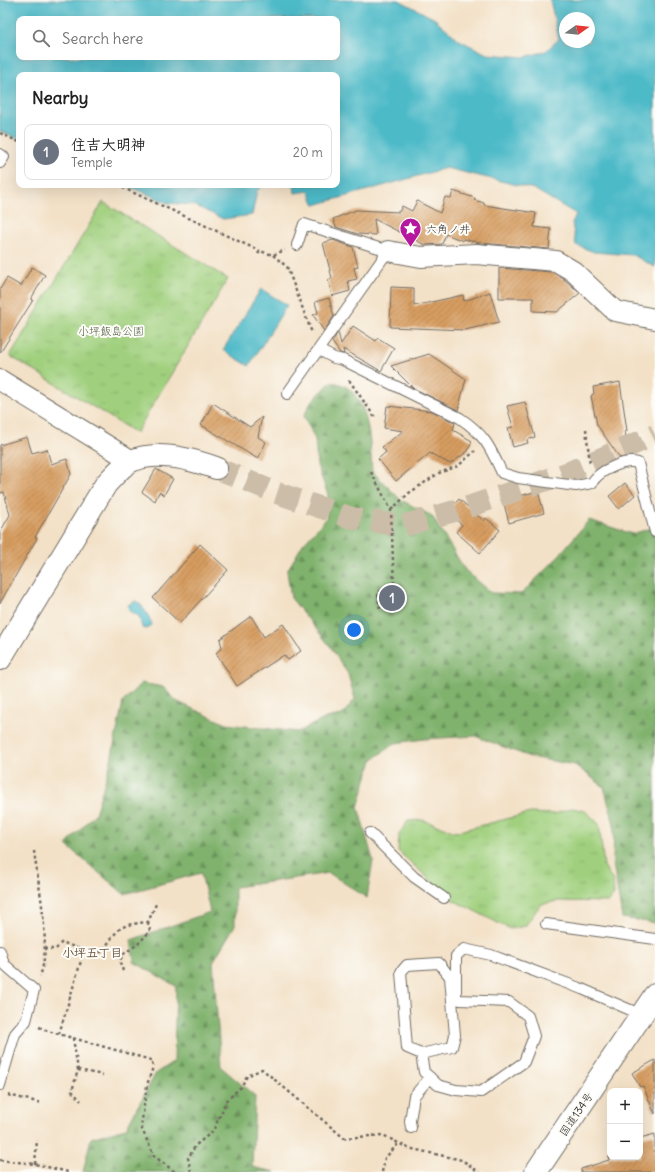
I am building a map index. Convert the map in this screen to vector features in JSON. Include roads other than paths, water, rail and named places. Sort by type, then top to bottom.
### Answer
[{"type":"main road","points":[[0,659],[106,484],[118,470],[132,461],[160,457],[186,458],[216,468]]},
{"type":"main road","name":"国道134号","points":[[536,1172],[655,995]]},
{"type":"street","points":[[388,251],[421,257],[476,254],[556,261],[573,271],[615,310],[655,319]]},
{"type":"street","points":[[0,380],[132,461]]},
{"type":"lane","points":[[0,154],[4,156],[0,163]]},
{"type":"lane","points":[[286,394],[319,350],[388,251],[304,224],[297,245]]},
{"type":"lane","points":[[319,350],[334,358],[343,360],[460,418],[476,428],[486,441],[502,473],[518,478],[576,486],[592,483],[596,475],[614,467],[632,461],[638,462],[655,532]]},
{"type":"lane","points":[[370,832],[414,877],[444,898]]},
{"type":"lane","points":[[546,924],[655,939]]},
{"type":"lane","points":[[421,1054],[424,1072],[438,1085],[456,1090],[481,1092],[524,1062],[534,1036],[528,1016],[509,1002],[466,1001],[456,998],[456,956],[464,949],[491,955],[582,989],[642,1015]]},
{"type":"lane","points":[[0,951],[4,964],[34,990],[26,1021],[16,1034],[0,1085]]},
{"type":"lane","points":[[439,963],[450,976],[455,1036],[452,1047],[421,1054],[407,1048],[401,972],[407,965],[439,963]]},
{"type":"lane","points":[[411,1128],[414,1096],[430,1077]]},
{"type":"water","points":[[0,0],[399,0],[435,19],[459,40],[487,54],[525,57],[546,51],[559,39],[550,0],[655,0],[655,267],[633,255],[594,252],[576,245],[572,223],[576,214],[534,189],[446,168],[315,205],[309,191],[295,193],[294,188],[340,188],[340,72],[16,72],[16,138],[0,131]]},
{"type":"water","points":[[133,188],[260,188],[257,191],[252,215],[223,219],[194,205],[168,203]]},
{"type":"water","points":[[261,289],[287,305],[249,366],[223,350]]},
{"type":"water","points":[[136,601],[143,608],[151,622],[152,625],[147,629],[142,628],[139,616],[129,611],[128,605]]},
{"type":"tunnel","points":[[216,468],[277,493],[352,518],[402,526],[465,508],[567,473],[655,435]]},
{"type":"place","name":"六角ノ井","points":[[411,248]]},
{"type":"place","name":"住吉大明神","points":[[392,598]]},
{"type":"district","name":"小坪五丁目","points":[[92,953]]},
{"type":"park label","name":"小坪飯島公園","points":[[111,331]]}]
